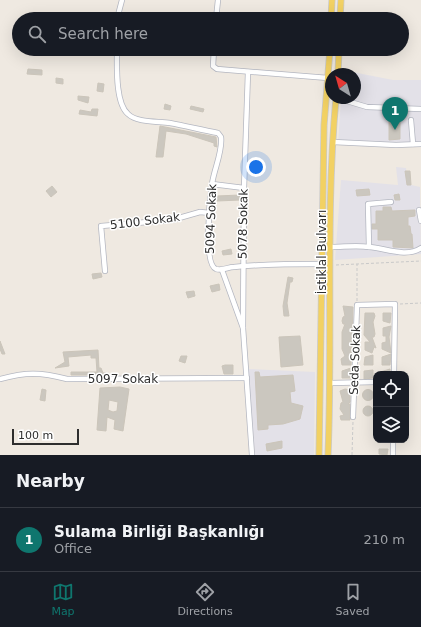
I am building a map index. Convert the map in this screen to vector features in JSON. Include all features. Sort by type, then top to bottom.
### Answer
[{"type":"main road","points":[[331,12],[332,0]]},
{"type":"main road","points":[[340,12],[341,0]]},
{"type":"main road","name":"İstiklal Bulvarı","points":[[329,68],[330,56]]},
{"type":"main road","points":[[338,68],[339,56]]},
{"type":"main road","name":"İstiklal Bulvarı","points":[[319,455],[322,390],[322,264],[324,125],[326,104]]},
{"type":"main road","name":"İstiklal Bulvarı","points":[[328,455],[331,383],[333,142],[336,104]]},
{"type":"street","points":[[119,12],[122,0]]},
{"type":"street","points":[[217,12],[218,0]]},
{"type":"street","name":"5094 Sokak","points":[[117,56],[118,85],[125,109],[129,115],[135,118],[170,123],[220,134],[222,138],[212,184],[208,249],[210,263],[215,269],[222,270],[243,328],[252,455]]},
{"type":"street","points":[[214,56],[214,68],[325,78]]},
{"type":"street","name":"5078 Sokak","points":[[243,328],[242,266],[248,72]]},
{"type":"street","points":[[357,104],[368,107],[421,109]]},
{"type":"street","points":[[411,120],[413,144]]},
{"type":"street","points":[[333,142],[396,145],[421,144]]},
{"type":"street","points":[[212,184],[244,188]]},
{"type":"street","points":[[369,246],[368,204],[391,202]]},
{"type":"street","points":[[420,210],[421,221]]},
{"type":"street","name":"5100 Sokak","points":[[104,271],[101,226],[172,220],[200,212],[210,212]]},
{"type":"street","points":[[331,247],[369,246],[395,252],[416,251],[421,248]]},
{"type":"street","points":[[222,270],[242,266],[322,264]]},
{"type":"street","points":[[356,305],[395,304],[394,371]]},
{"type":"street","name":"Seda Sokak","points":[[352,417],[356,305]]},
{"type":"street","name":"5097 Sokak","points":[[0,379],[17,375],[43,373],[74,379],[247,378]]},
{"type":"street","points":[[331,383],[373,382]]},
{"type":"street","points":[[393,443],[393,455]]},
{"type":"path","points":[[331,266],[421,261]]},
{"type":"path","points":[[356,305],[357,264]]},
{"type":"path","points":[[395,304],[421,303]]},
{"type":"path","points":[[352,417],[352,455]]},
{"type":"shaded area","points":[[361,74],[393,80],[421,80],[421,146],[338,144],[341,104],[361,104]]},
{"type":"shaded area","points":[[396,167],[406,168],[407,184],[420,187],[421,254],[335,260],[341,180],[398,185]]},
{"type":"shaded area","points":[[248,369],[315,372],[314,455],[255,455]]},
{"type":"building","points":[[28,69],[42,70],[42,75],[27,74]]},
{"type":"building","points":[[56,78],[63,79],[63,84],[56,83]]},
{"type":"building","points":[[98,83],[104,84],[103,92],[97,91]]},
{"type":"building","points":[[78,96],[89,97],[88,103],[78,100]]},
{"type":"building","points":[[165,104],[171,106],[170,110],[164,109]]},
{"type":"building","points":[[191,106],[204,109],[203,112],[190,109]]},
{"type":"building","points":[[92,109],[98,109],[97,116],[79,114],[80,110],[91,112]]},
{"type":"building","points":[[389,120],[400,120],[400,139],[389,140]]},
{"type":"building","points":[[160,126],[216,137],[217,147],[214,146],[214,143],[186,134],[166,131],[163,157],[156,157]]},
{"type":"building","points":[[405,171],[410,171],[411,185],[407,185]]},
{"type":"building","points":[[52,186],[57,192],[51,197],[46,191]]},
{"type":"building","points":[[369,189],[370,195],[357,196],[356,190]]},
{"type":"building","points":[[399,194],[400,200],[395,200],[394,195]]},
{"type":"building","points":[[240,195],[240,200],[217,201],[217,196]]},
{"type":"building","points":[[383,207],[391,207],[392,211],[415,210],[415,216],[408,217],[408,226],[410,226],[412,234],[413,248],[393,247],[393,240],[378,240],[378,229],[372,229],[372,224],[376,224],[376,211],[383,211]]},
{"type":"building","points":[[231,249],[232,254],[223,255],[222,251]]},
{"type":"building","points":[[101,273],[102,277],[93,279],[92,274]]},
{"type":"building","points":[[288,277],[293,278],[292,282],[290,282],[287,303],[289,316],[284,316],[283,306]]},
{"type":"building","points":[[219,284],[220,290],[212,292],[210,286]]},
{"type":"building","points":[[194,291],[195,296],[188,298],[186,292]]},
{"type":"building","points":[[343,306],[353,307],[351,365],[342,365],[341,359],[345,356],[342,349],[342,332],[345,324],[343,324],[342,321],[343,317],[345,316]]},
{"type":"building","points":[[365,313],[374,313],[375,316],[373,322],[375,334],[374,337],[372,337],[376,348],[374,347],[372,353],[365,350],[365,342],[370,342],[364,335]]},
{"type":"building","points":[[383,313],[391,313],[390,323],[383,321]]},
{"type":"building","points":[[391,326],[389,337],[391,353],[382,349],[382,343],[386,342],[386,336],[383,336],[383,328]]},
{"type":"building","points":[[300,336],[303,365],[281,367],[279,337]]},
{"type":"building","points":[[0,341],[5,354],[2,354],[0,349]]},
{"type":"building","points":[[98,350],[99,368],[101,368],[103,373],[106,373],[106,375],[71,375],[71,372],[97,372],[96,358],[91,358],[91,355],[68,357],[69,366],[55,368],[65,362],[63,352]]},
{"type":"building","points":[[391,354],[390,365],[382,365],[382,357]]},
{"type":"building","points":[[373,355],[373,365],[364,365],[365,357]]},
{"type":"building","points":[[181,356],[187,356],[185,363],[179,361]]},
{"type":"building","points":[[233,365],[233,374],[224,374],[222,366]]},
{"type":"building","points":[[351,368],[351,378],[342,378],[342,371]]},
{"type":"building","points":[[373,370],[373,378],[364,379],[364,371]]},
{"type":"building","points":[[255,372],[259,372],[260,377],[293,375],[295,391],[290,392],[291,403],[303,406],[300,419],[283,424],[268,425],[268,429],[258,430]]},
{"type":"building","points":[[120,387],[129,389],[123,431],[114,429],[115,420],[107,417],[106,431],[97,430],[100,388]],"holes":[[[109,400],[118,402],[117,411],[113,412],[108,410]]]},
{"type":"building","points":[[42,389],[46,390],[45,401],[40,400]]},
{"type":"building","points":[[345,389],[350,390],[350,402],[348,404],[350,404],[350,420],[341,420],[340,416],[344,415],[340,409],[341,403],[343,402],[340,391]]},
{"type":"building","points":[[370,390],[373,393],[372,399],[364,399],[364,391]]},
{"type":"building","points":[[370,406],[373,409],[372,415],[364,415],[364,407]]},
{"type":"building","points":[[282,441],[282,448],[267,451],[266,444]]},
{"type":"building","points":[[379,449],[388,449],[387,455],[379,454]]},
{"type":"place","name":"Sulama Birliği Başkanlığı","points":[[395,130]]}]
